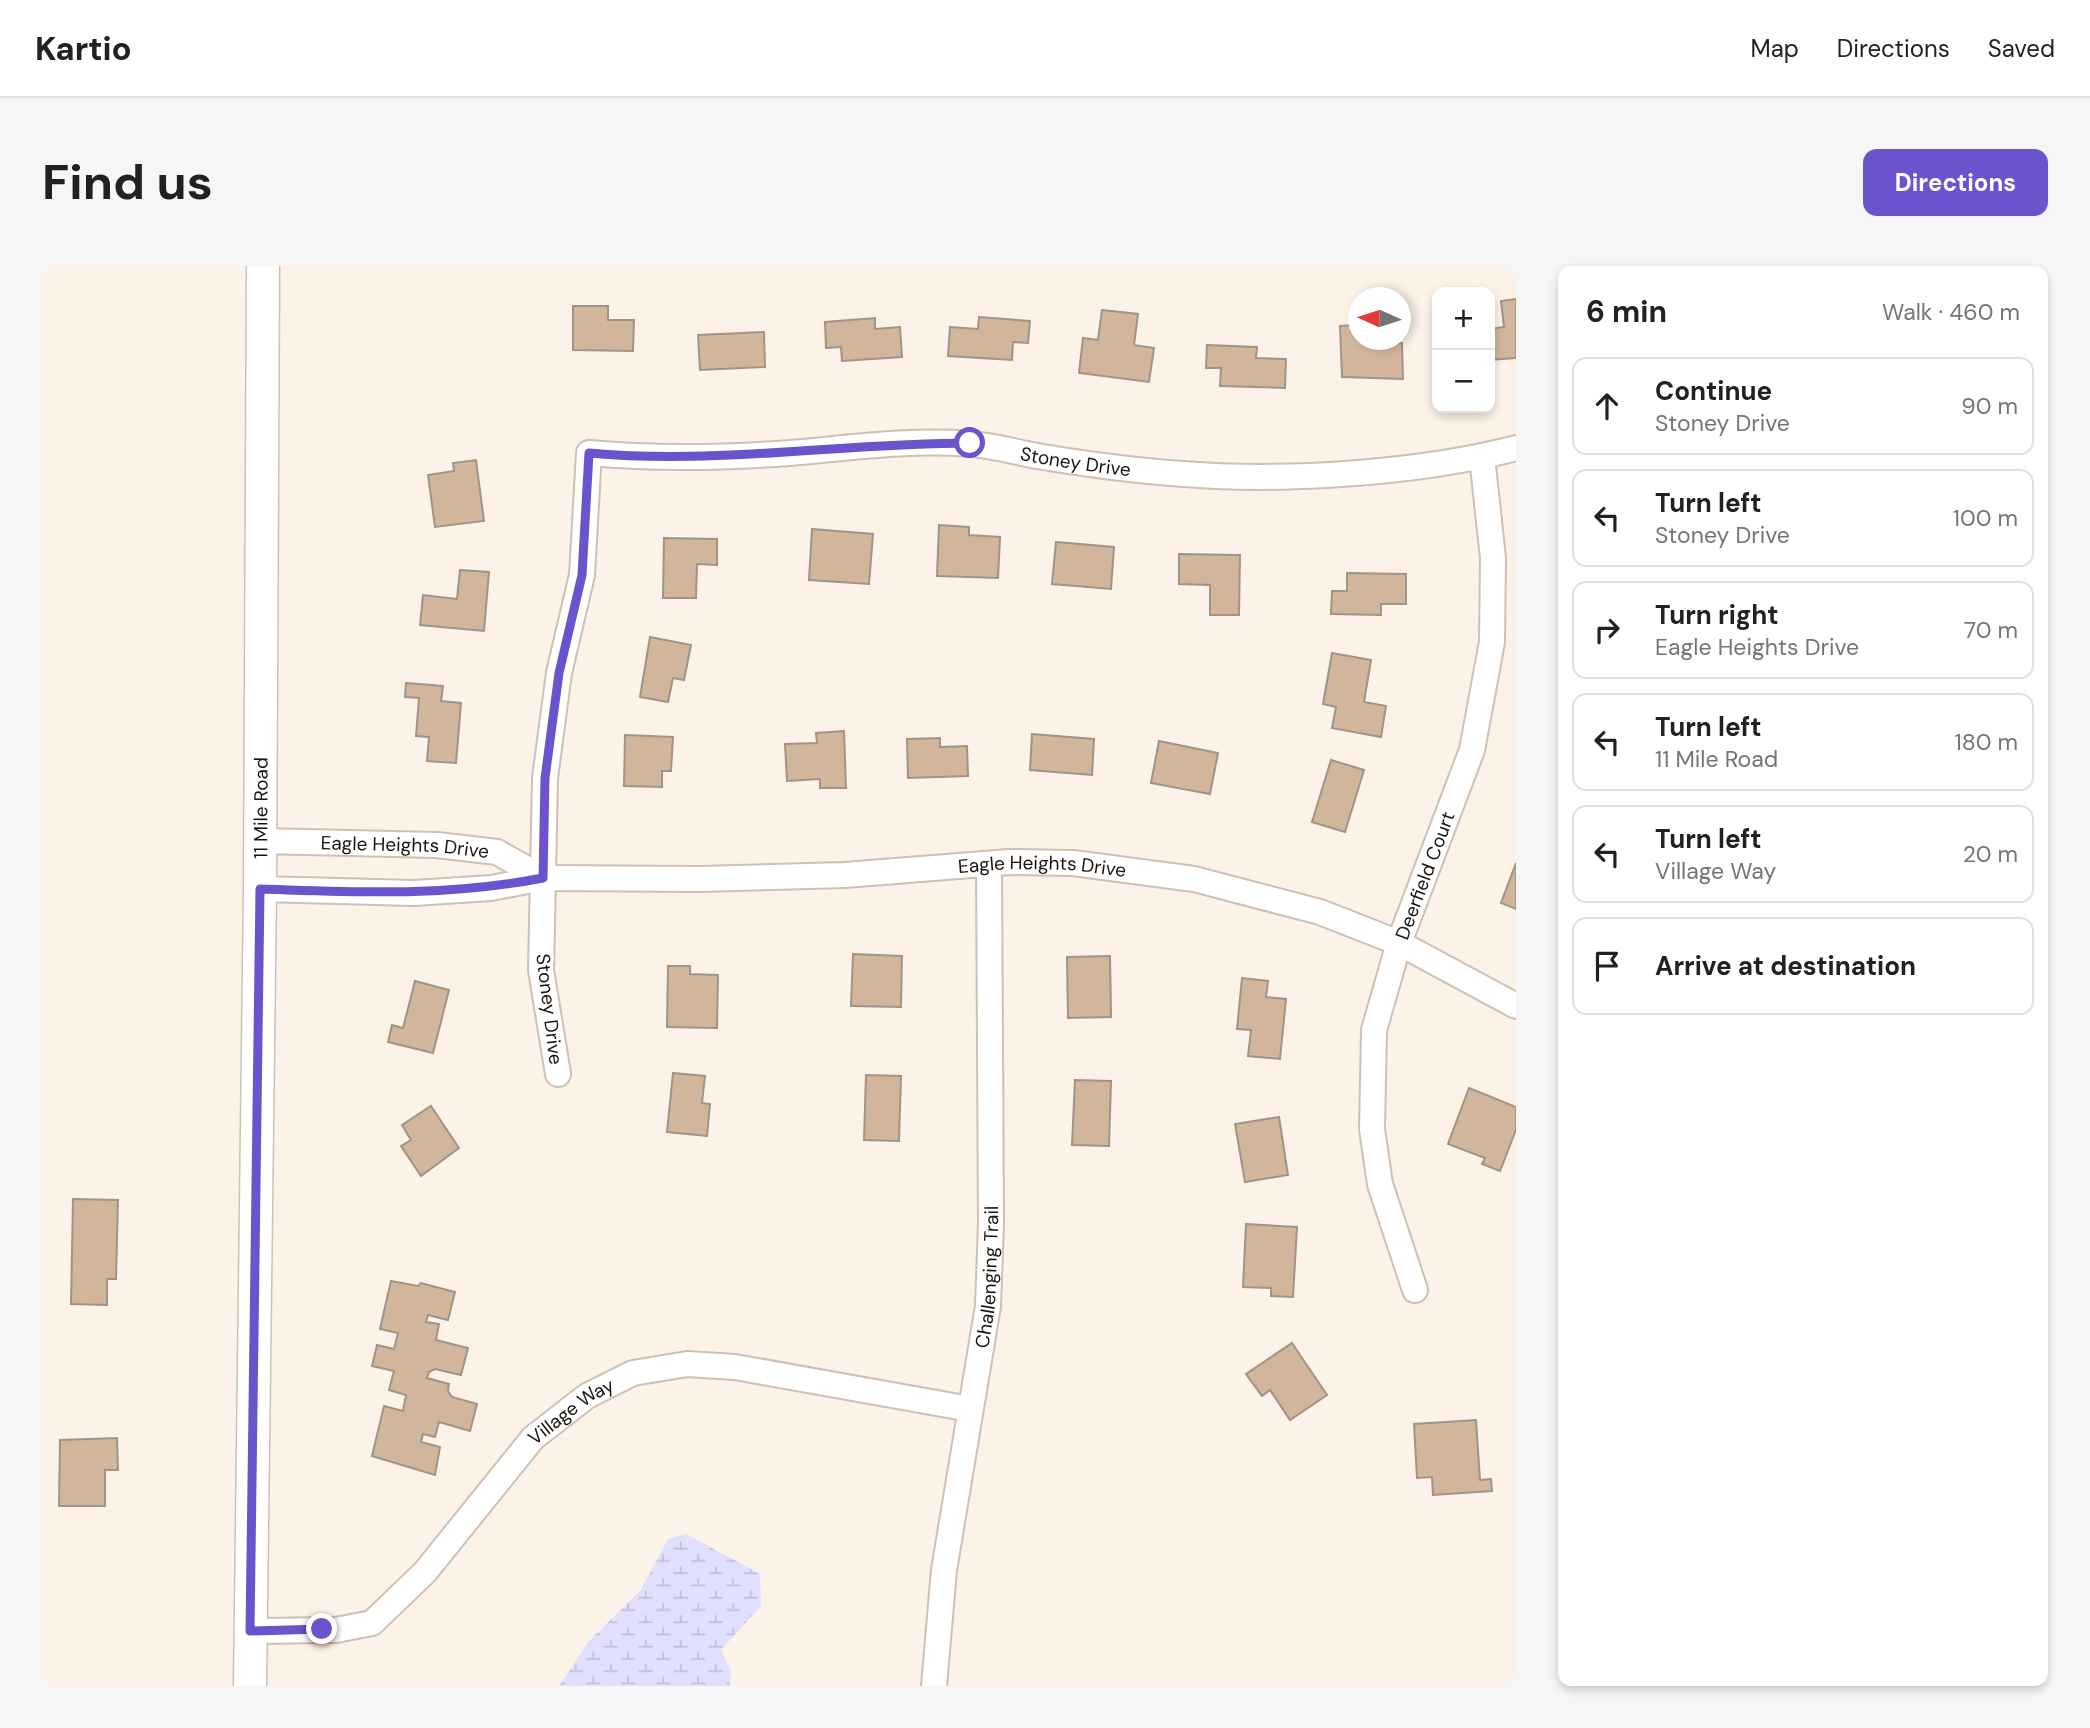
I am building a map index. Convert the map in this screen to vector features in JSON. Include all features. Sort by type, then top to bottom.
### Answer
[{"type":"street","name":"11 Mile Road","points":[[250,1686],[261,841],[263,266]]},
{"type":"street","name":"Stoney Drive","points":[[558,1074],[541,970],[545,778],[559,673],[582,575],[589,453],[639,458],[697,457],[900,443],[970,443],[1038,456],[1185,474],[1252,475],[1380,471],[1482,457],[1516,448]]},
{"type":"street","name":"Deerfield Court","points":[[1415,1290],[1380,1184],[1372,1129],[1374,1030],[1399,943],[1472,750],[1492,642],[1493,558],[1482,457]]},
{"type":"street","name":"Eagle Heights Drive","points":[[261,841],[438,845],[496,852],[543,878]]},
{"type":"street","name":"Eagle Heights Drive","points":[[260,889],[414,894],[491,888],[543,878],[765,877],[1073,863],[1194,879],[1320,912],[1399,943],[1516,1006]]},
{"type":"street","name":"Challenging Trail","points":[[934,1686],[944,1570],[988,1306],[992,1223],[989,865]]},
{"type":"street","name":"Village Way","points":[[250,1631],[336,1630],[372,1623],[425,1572],[533,1438],[586,1396],[633,1373],[687,1364],[735,1367],[970,1409]]},
{"type":"green space","points":[[686,1534],[760,1574],[761,1606],[721,1650],[731,1671],[730,1686],[559,1686],[589,1641],[640,1591],[668,1539]]},
{"type":"building","points":[[1516,299],[1516,358],[1495,360],[1495,328],[1504,327],[1501,301]]},
{"type":"building","points":[[573,306],[608,306],[608,320],[634,320],[633,351],[573,350]]},
{"type":"building","points":[[1102,310],[1138,314],[1134,345],[1154,348],[1149,382],[1079,373],[1083,338],[1098,340]]},
{"type":"building","points":[[979,317],[1030,321],[1028,343],[1013,342],[1012,360],[948,356],[950,327],[978,329]]},
{"type":"building","points":[[875,318],[875,329],[900,327],[902,357],[842,361],[841,347],[826,348],[825,322]]},
{"type":"building","points":[[1340,326],[1348,326],[1348,350],[1402,350],[1403,379],[1342,377]]},
{"type":"building","points":[[764,332],[765,367],[700,370],[698,335]]},
{"type":"building","points":[[1207,345],[1257,347],[1256,358],[1286,359],[1285,388],[1220,386],[1221,368],[1206,368]]},
{"type":"building","points":[[476,460],[484,521],[435,527],[428,475],[454,471],[453,463]]},
{"type":"building","points":[[939,525],[969,527],[969,535],[1000,537],[998,578],[937,576]]},
{"type":"building","points":[[812,529],[873,534],[869,584],[809,580]]},
{"type":"building","points":[[664,538],[717,539],[717,565],[697,564],[696,598],[663,598]]},
{"type":"building","points":[[1056,542],[1114,547],[1111,589],[1052,584]]},
{"type":"building","points":[[1179,554],[1240,555],[1239,615],[1210,615],[1210,585],[1179,584]]},
{"type":"building","points":[[460,570],[489,572],[484,631],[420,625],[423,595],[457,599]]},
{"type":"building","points":[[1347,573],[1406,574],[1406,604],[1381,604],[1381,615],[1331,614],[1332,591],[1347,591]]},
{"type":"building","points":[[650,637],[691,645],[684,680],[673,678],[668,702],[640,697]]},
{"type":"building","points":[[1332,653],[1371,660],[1364,702],[1386,706],[1381,737],[1332,728],[1336,707],[1323,704]]},
{"type":"building","points":[[406,683],[443,686],[441,701],[461,703],[456,763],[427,761],[429,737],[416,736],[419,698],[405,697]]},
{"type":"building","points":[[844,731],[846,788],[820,788],[820,779],[787,781],[785,744],[817,743],[816,733]]},
{"type":"building","points":[[1032,734],[1094,739],[1092,775],[1030,770]]},
{"type":"building","points":[[625,735],[673,737],[671,771],[662,771],[662,787],[624,786]]},
{"type":"building","points":[[940,738],[940,747],[967,746],[968,776],[908,778],[907,739]]},
{"type":"building","points":[[1159,741],[1218,753],[1210,794],[1151,783]]},
{"type":"building","points":[[1331,760],[1364,770],[1345,832],[1312,822]]},
{"type":"building","points":[[1516,863],[1516,909],[1501,903]]},
{"type":"building","points":[[853,954],[902,956],[901,1007],[851,1006]]},
{"type":"building","points":[[1110,956],[1111,1017],[1068,1018],[1067,957]]},
{"type":"building","points":[[668,966],[690,966],[690,974],[718,975],[717,1028],[667,1027]]},
{"type":"building","points":[[1242,978],[1268,981],[1266,997],[1286,999],[1280,1059],[1248,1056],[1251,1030],[1237,1029]]},
{"type":"building","points":[[415,981],[449,990],[433,1053],[388,1042],[392,1025],[403,1028]]},
{"type":"building","points":[[673,1073],[705,1076],[702,1103],[710,1104],[707,1136],[667,1132]]},
{"type":"building","points":[[866,1075],[901,1076],[899,1141],[864,1140]]},
{"type":"building","points":[[1075,1080],[1111,1081],[1109,1146],[1072,1145]]},
{"type":"building","points":[[1469,1088],[1516,1107],[1516,1130],[1500,1171],[1482,1164],[1485,1158],[1448,1144]]},
{"type":"building","points":[[431,1106],[459,1148],[421,1176],[401,1146],[411,1140],[402,1125]]},
{"type":"building","points":[[1279,1117],[1288,1175],[1245,1182],[1235,1124]]},
{"type":"building","points":[[73,1199],[118,1200],[116,1279],[107,1279],[107,1305],[71,1304]]},
{"type":"building","points":[[1246,1224],[1297,1227],[1293,1297],[1271,1296],[1271,1288],[1243,1287]]},
{"type":"building","points":[[391,1281],[418,1286],[421,1283],[455,1292],[448,1320],[428,1315],[426,1322],[439,1324],[436,1340],[468,1348],[461,1375],[435,1369],[429,1372],[427,1378],[449,1384],[448,1391],[452,1397],[477,1404],[470,1431],[439,1422],[435,1437],[423,1434],[421,1442],[440,1447],[435,1475],[372,1456],[384,1406],[403,1411],[406,1395],[389,1390],[394,1371],[372,1366],[377,1345],[394,1349],[398,1333],[380,1329]]},
{"type":"building","points":[[1292,1343],[1327,1395],[1290,1420],[1270,1390],[1262,1396],[1246,1374]]},
{"type":"building","points":[[1476,1420],[1480,1480],[1491,1479],[1492,1491],[1433,1495],[1432,1477],[1417,1478],[1414,1424]]},
{"type":"building","points":[[117,1438],[118,1470],[105,1470],[105,1506],[59,1506],[60,1440]]},
{"type":"route","points":[[322,1629],[250,1631],[260,889],[414,894],[491,888],[543,878],[545,778],[559,673],[573,626],[582,575],[589,453],[639,458],[697,457],[788,453],[900,443],[970,443]]}]
